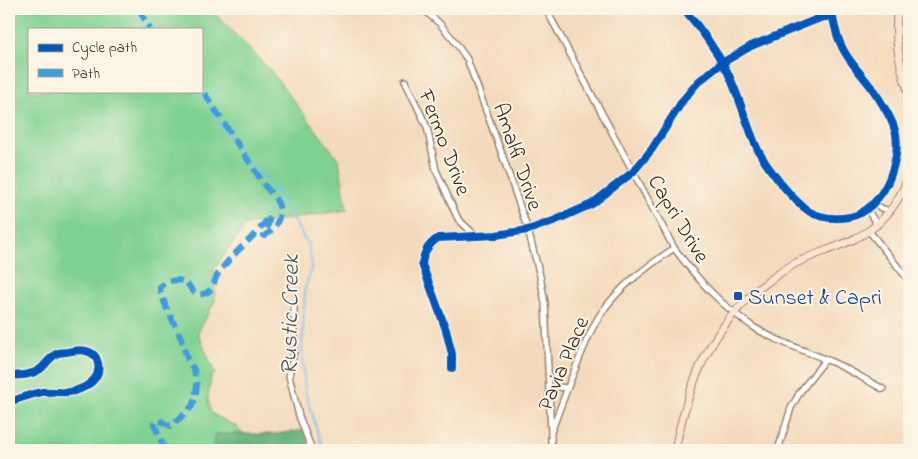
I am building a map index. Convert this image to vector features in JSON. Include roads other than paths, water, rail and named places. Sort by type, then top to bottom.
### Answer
[{"type":"main road","points":[[898,9],[896,38],[899,58],[909,94]]},
{"type":"main road","points":[[675,450],[687,399],[698,372],[716,337],[734,313],[755,292],[784,270],[811,256],[857,238],[877,225],[899,199],[909,176]]},
{"type":"street","name":"Amalfi Drive","points":[[423,9],[452,38],[467,59],[528,230],[545,303],[551,433],[550,450]]},
{"type":"street","name":"Capri Drive","points":[[546,9],[674,248],[696,278],[734,313],[758,330],[832,362],[883,389]]},
{"type":"street","points":[[684,9],[701,29],[728,73],[758,149],[769,168],[794,198],[810,212],[827,218],[842,218],[857,215],[867,210],[874,203],[890,178],[897,147],[896,134],[892,122],[872,88],[848,59],[837,38],[832,16],[835,9]]},
{"type":"street","points":[[452,368],[452,354],[446,330],[422,264],[427,248],[438,238],[496,235],[528,230],[592,204],[633,172],[652,149],[683,100],[698,82],[722,63],[750,46],[820,18],[832,16]]},
{"type":"street","name":"Fermo Drive","points":[[405,81],[427,127],[436,170],[458,219],[476,236]]},
{"type":"street","points":[[874,203],[890,211]]},
{"type":"street","points":[[867,210],[877,225]]},
{"type":"street","points":[[869,231],[906,278]]},
{"type":"street","name":"Pavia Place","points":[[551,433],[591,329],[601,313],[629,281],[674,248]]},
{"type":"street","points":[[294,307],[294,351],[289,376],[299,416],[312,450]]},
{"type":"street","points":[[778,450],[791,408],[800,392],[825,360]]},
{"type":"street","points":[[549,386],[567,388]]},
{"type":"waterway","name":"Rustic Creek","points":[[135,9],[145,28]]},
{"type":"waterway","name":"Rustic Creek","points":[[202,92],[219,125],[230,137],[241,157],[267,180],[278,194],[308,245],[312,265],[305,289],[302,350],[305,390],[320,441],[326,450]]},
{"type":"place","name":"Sunset & Capri","points":[[738,296]]}]
